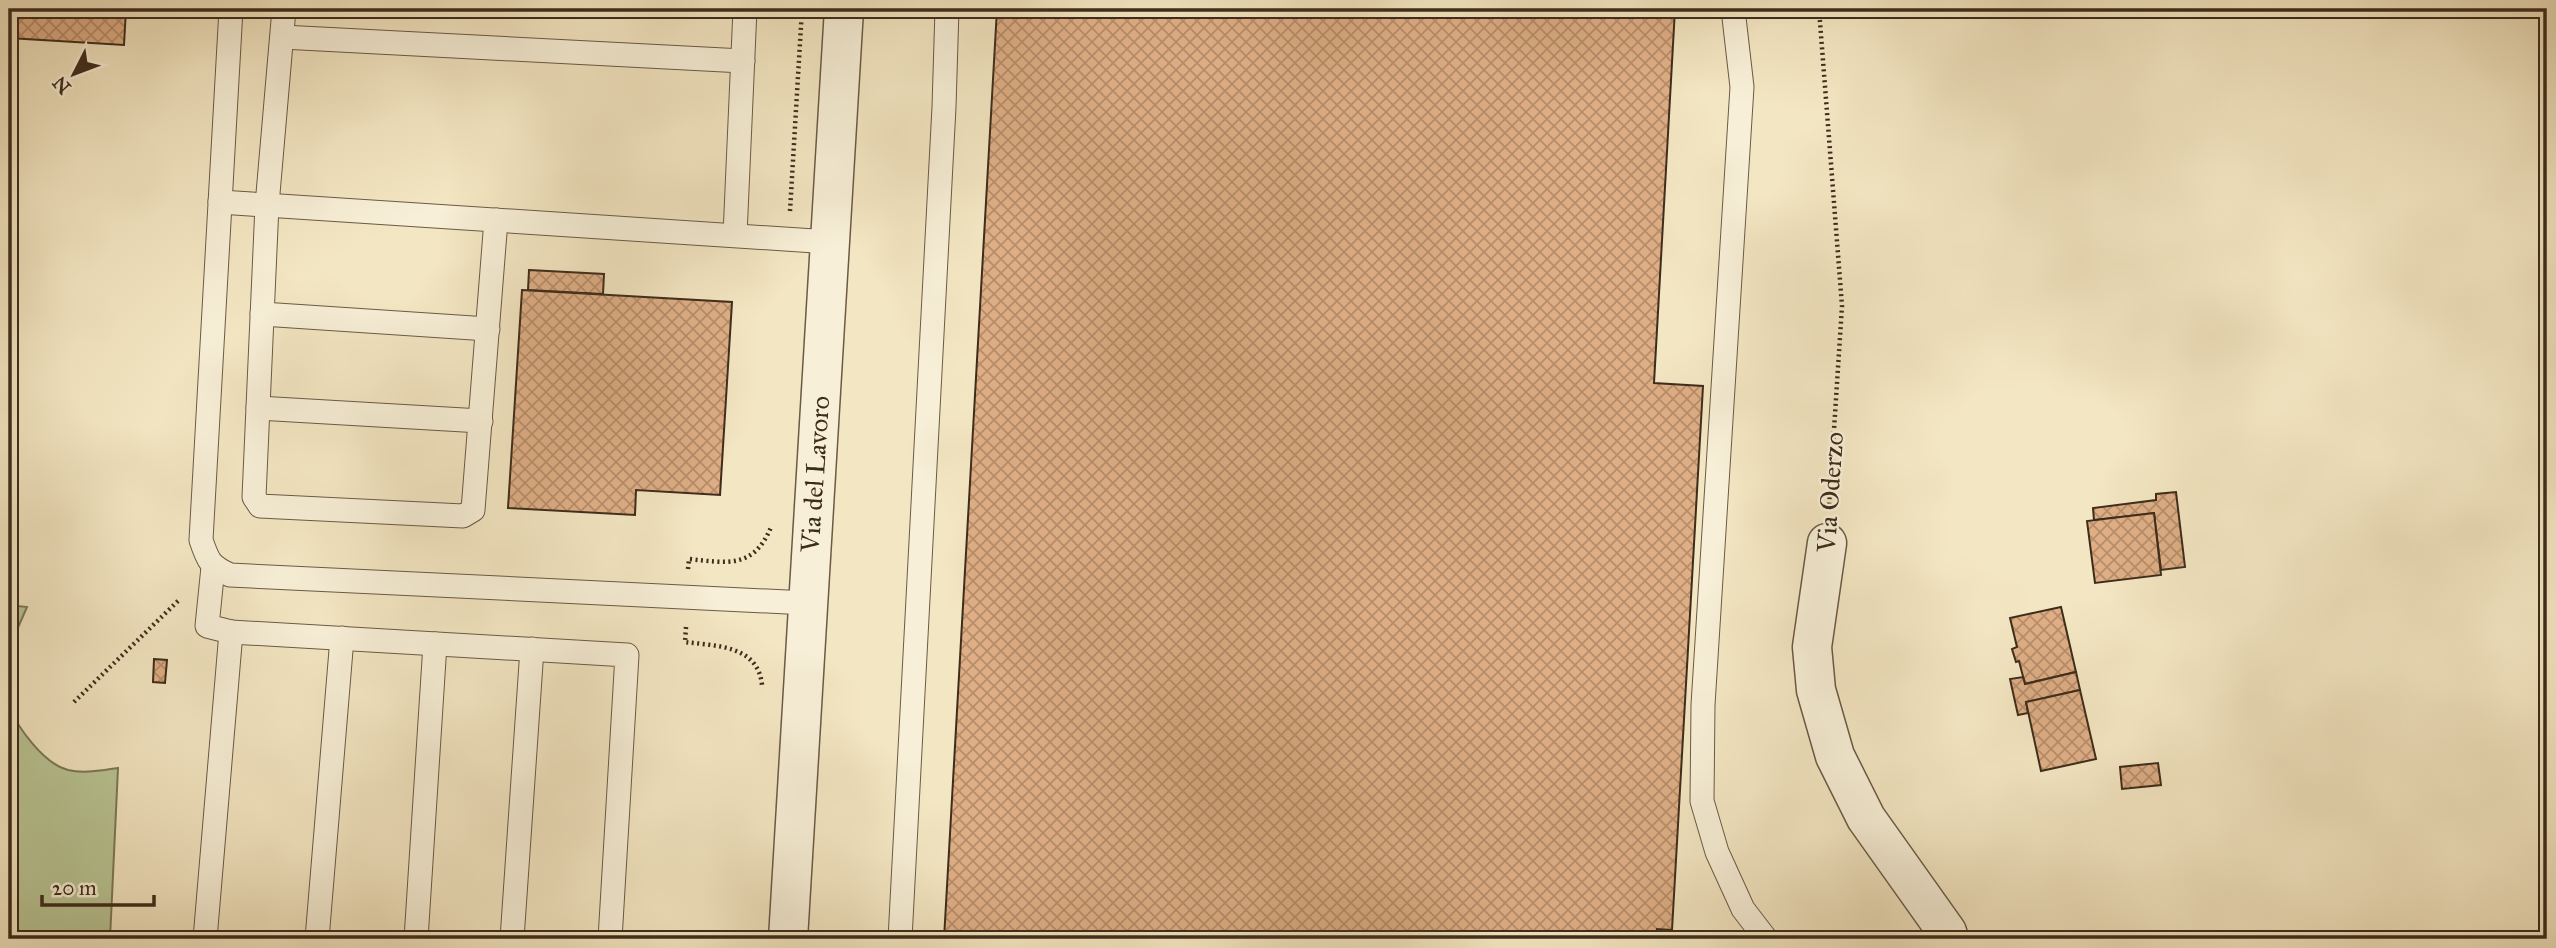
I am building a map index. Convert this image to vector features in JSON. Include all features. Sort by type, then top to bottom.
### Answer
[{"type":"street","name":"Via del Lavoro","points":[[788,939],[844,9]]},
{"type":"street","name":"Via Oderzo","points":[[1827,543],[1812,647],[1816,690],[1835,756],[1866,818],[1950,939]]},
{"type":"lane","points":[[231,9],[201,540],[213,567],[230,575],[807,603]]},
{"type":"lane","points":[[284,9],[267,205],[254,496],[260,506],[463,516],[473,510],[496,220]]},
{"type":"lane","points":[[736,235],[745,9]]},
{"type":"lane","points":[[900,939],[947,9]]},
{"type":"lane","points":[[1733,9],[1742,87],[1703,705],[1702,801],[1717,852],[1743,909],[1766,939]]},
{"type":"lane","points":[[282,37],[743,61]]},
{"type":"lane","points":[[220,202],[830,242]]},
{"type":"lane","points":[[262,314],[488,329]]},
{"type":"lane","points":[[258,408],[481,421]]},
{"type":"lane","points":[[213,567],[207,626],[231,632],[627,655],[610,939]]},
{"type":"lane","points":[[205,939],[231,632]]},
{"type":"lane","points":[[317,939],[342,638]]},
{"type":"lane","points":[[416,939],[435,644]]},
{"type":"lane","points":[[512,939],[532,649]]},
{"type":"path","points":[[788,239],[802,9]]},
{"type":"path","name":"Via Oderzo","points":[[1819,9],[1842,306],[1827,543]]},
{"type":"path","points":[[761,695],[762,681],[756,666],[748,657],[735,649],[685,642],[689,559],[732,564],[751,556],[761,547],[771,528],[772,514]]},
{"type":"path","points":[[74,702],[213,567]]},
{"type":"green space","points":[[9,605],[27,607],[9,648]]},
{"type":"green space","points":[[9,706],[32,744],[59,766],[80,772],[118,768],[110,939],[9,939]]},
{"type":"building","points":[[9,9],[126,9],[124,45],[9,38]]},
{"type":"building","points":[[997,9],[1675,9],[1654,383],[1703,386],[1672,930],[1657,929],[1656,939],[944,939]]},
{"type":"building","points":[[529,270],[604,274],[603,294],[528,290]]},
{"type":"building","points":[[522,290],[732,302],[720,495],[636,490],[635,515],[508,508]]},
{"type":"building","points":[[2176,492],[2185,567],[2161,570],[2154,513],[2094,520],[2093,508],[2156,500],[2156,494]]},
{"type":"building","points":[[2154,513],[2161,575],[2095,583],[2087,521]]},
{"type":"building","points":[[2061,607],[2076,672],[2025,684],[2019,661],[2016,662],[2012,649],[2017,647],[2010,618]]},
{"type":"building","points":[[154,659],[167,660],[165,683],[153,682]]},
{"type":"building","points":[[2076,672],[2080,690],[2026,702],[2028,713],[2018,715],[2010,679],[2023,677],[2025,684]]},
{"type":"building","points":[[2080,690],[2096,759],[2041,771],[2026,702]]},
{"type":"building","points":[[2158,763],[2161,785],[2122,789],[2120,767]]}]
